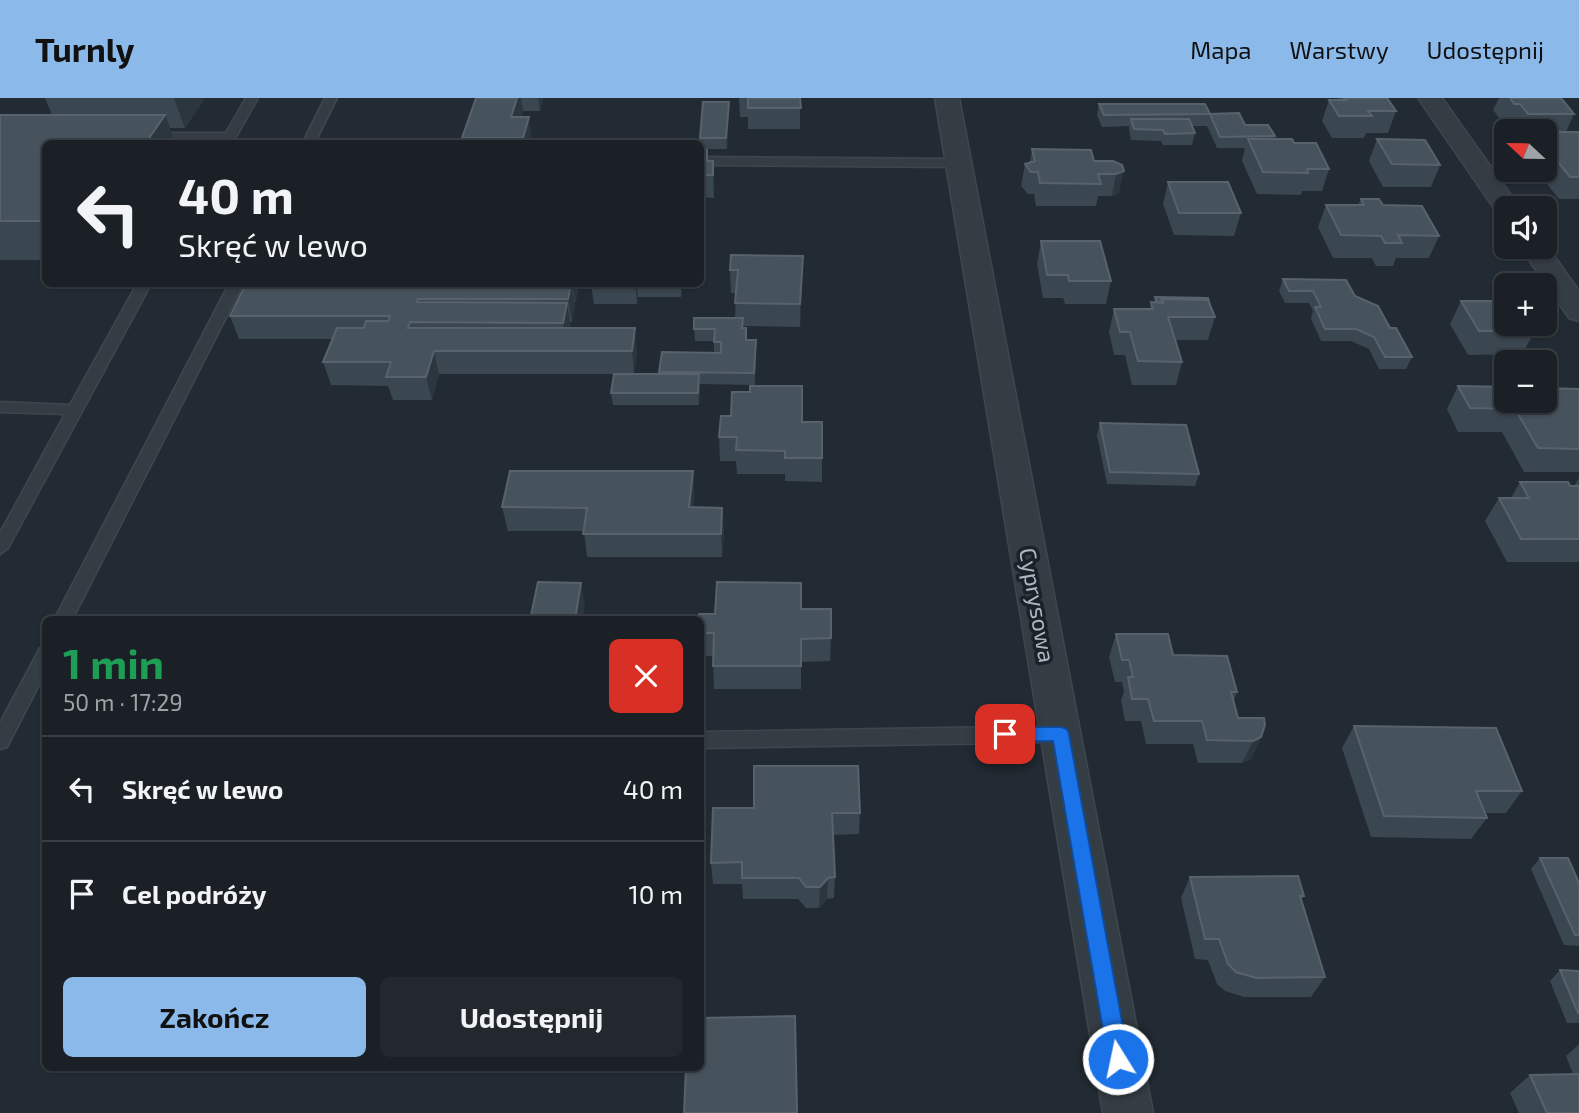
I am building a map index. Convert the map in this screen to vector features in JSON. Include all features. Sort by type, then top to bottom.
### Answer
[{"type":"street","name":"Cyprysowa","points":[[947,98],[1128,1113]]},
{"type":"street","points":[[1430,98],[1499,196]]},
{"type":"street","points":[[1542,259],[1579,312]]},
{"type":"lane","points":[[134,136],[227,140],[252,98]]},
{"type":"lane","points":[[310,140],[331,98]]},
{"type":"lane","points":[[704,161],[958,163]]},
{"type":"lane","points":[[1,543],[142,287]]},
{"type":"lane","points":[[64,616],[234,287]]},
{"type":"lane","points":[[0,407],[74,410]]},
{"type":"lane","points":[[0,741],[42,661]]},
{"type":"lane","points":[[704,740],[1061,734]]},
{"type":"building","points":[[476,98],[517,98],[511,117],[529,117],[523,138],[462,138]]},
{"type":"building","points":[[748,98],[800,98],[801,108],[748,108]]},
{"type":"building","points":[[1344,98],[1387,98],[1396,111],[1368,111],[1372,116],[1339,116],[1329,100],[1346,100]]},
{"type":"building","points":[[1510,98],[1561,98],[1574,114],[1528,114],[1520,104],[1514,104]]},
{"type":"building","points":[[703,102],[729,102],[726,138],[700,138]]},
{"type":"building","points":[[1099,104],[1205,104],[1210,114],[1104,115]]},
{"type":"building","points":[[1239,113],[1245,125],[1268,125],[1275,136],[1220,137],[1210,114]]},
{"type":"building","points":[[0,115],[165,115],[148,140],[42,140],[42,221],[0,221]]},
{"type":"building","points":[[1131,119],[1189,119],[1195,133],[1165,134],[1163,130],[1134,129]]},
{"type":"building","points":[[1558,132],[1579,132],[1579,177],[1570,177],[1558,162]]},
{"type":"building","points":[[1248,139],[1292,139],[1294,143],[1316,143],[1329,169],[1307,169],[1308,173],[1263,172]]},
{"type":"building","points":[[1377,139],[1425,140],[1440,165],[1392,164]]},
{"type":"building","points":[[1032,149],[1091,150],[1094,161],[1113,161],[1122,165],[1124,171],[1098,174],[1101,184],[1040,183],[1038,172],[1031,172],[1025,164],[1035,161]]},
{"type":"building","points":[[704,150],[707,150],[707,161],[713,161],[713,175],[704,175]]},
{"type":"building","points":[[1168,182],[1228,182],[1241,213],[1179,213]]},
{"type":"building","points":[[1361,199],[1379,199],[1383,205],[1422,206],[1439,236],[1398,235],[1402,243],[1385,243],[1381,236],[1341,235],[1326,205],[1364,205]]},
{"type":"building","points":[[1041,241],[1100,241],[1111,281],[1069,281],[1068,275],[1047,275]]},
{"type":"building","points":[[731,255],[803,256],[800,304],[735,303],[738,270],[730,270]]},
{"type":"building","points":[[1283,279],[1346,280],[1355,296],[1378,306],[1390,328],[1396,328],[1412,357],[1385,357],[1374,337],[1356,329],[1325,329],[1315,307],[1321,307],[1313,291],[1289,291]]},
{"type":"building","points":[[244,287],[570,287],[568,299],[418,299],[417,302],[567,303],[563,323],[410,322],[408,328],[635,328],[632,351],[434,351],[426,377],[386,377],[391,362],[323,362],[337,328],[364,328],[366,321],[388,321],[390,316],[230,316]]},
{"type":"building","points":[[1155,297],[1208,298],[1211,308],[1208,300],[1162,299],[1161,303],[1157,302]]},
{"type":"building","points":[[1162,299],[1208,300],[1215,317],[1168,317],[1182,362],[1138,361],[1130,332],[1120,332],[1114,309],[1153,309],[1151,302],[1163,303]]},
{"type":"building","points":[[1461,301],[1494,301],[1494,331],[1479,331]]},
{"type":"building","points":[[694,318],[743,318],[742,328],[746,328],[746,340],[756,340],[754,373],[659,372],[662,352],[721,353],[721,342],[714,342],[715,329],[694,329]]},
{"type":"building","points":[[614,374],[699,374],[698,393],[611,393]]},
{"type":"building","points":[[750,386],[802,386],[802,422],[822,422],[822,458],[785,458],[785,451],[736,450],[737,437],[719,437],[721,416],[731,416],[732,392],[750,392]]},
{"type":"building","points":[[1458,386],[1494,387],[1494,409],[1470,408]]},
{"type":"building","points":[[1557,388],[1579,389],[1579,449],[1538,448],[1517,413],[1557,413]]},
{"type":"building","points":[[1100,423],[1186,425],[1199,474],[1110,472]]},
{"type":"building","points":[[510,471],[693,471],[689,507],[722,508],[721,534],[583,534],[587,508],[502,507]]},
{"type":"building","points":[[1520,482],[1568,482],[1570,486],[1579,486],[1579,539],[1521,539],[1499,498],[1529,498]]},
{"type":"building","points":[[538,582],[581,583],[576,616],[531,616]]},
{"type":"building","points":[[717,582],[801,583],[801,609],[831,609],[831,638],[801,639],[801,666],[713,666],[714,633],[704,633],[704,616],[699,616],[715,614]]},
{"type":"building","points":[[1116,634],[1168,634],[1173,655],[1227,656],[1237,692],[1231,692],[1238,718],[1264,718],[1261,737],[1253,741],[1207,740],[1202,721],[1154,721],[1148,699],[1132,699],[1128,677],[1133,677],[1129,660],[1122,660]]},
{"type":"building","points":[[1354,726],[1496,728],[1522,791],[1476,791],[1487,818],[1384,816]]},
{"type":"building","points":[[754,766],[858,766],[860,813],[832,813],[835,877],[828,878],[820,887],[806,887],[799,878],[742,878],[742,862],[711,863],[713,808],[754,808]]},
{"type":"building","points":[[1540,858],[1568,858],[1579,883],[1579,935],[1575,935]]},
{"type":"building","points":[[1298,876],[1304,896],[1300,896],[1325,977],[1256,978],[1236,972],[1228,964],[1219,939],[1205,939],[1190,877]]},
{"type":"building","points":[[1560,970],[1579,971],[1579,1013],[1578,1013]]},
{"type":"building","points":[[795,1016],[797,1113],[684,1113],[686,1071],[704,1071],[704,1018]]},
{"type":"building","points":[[1579,1074],[1579,1113],[1547,1113],[1530,1075]]},
{"type":"route","points":[[1005,734],[1061,734],[1118,1059]]}]
